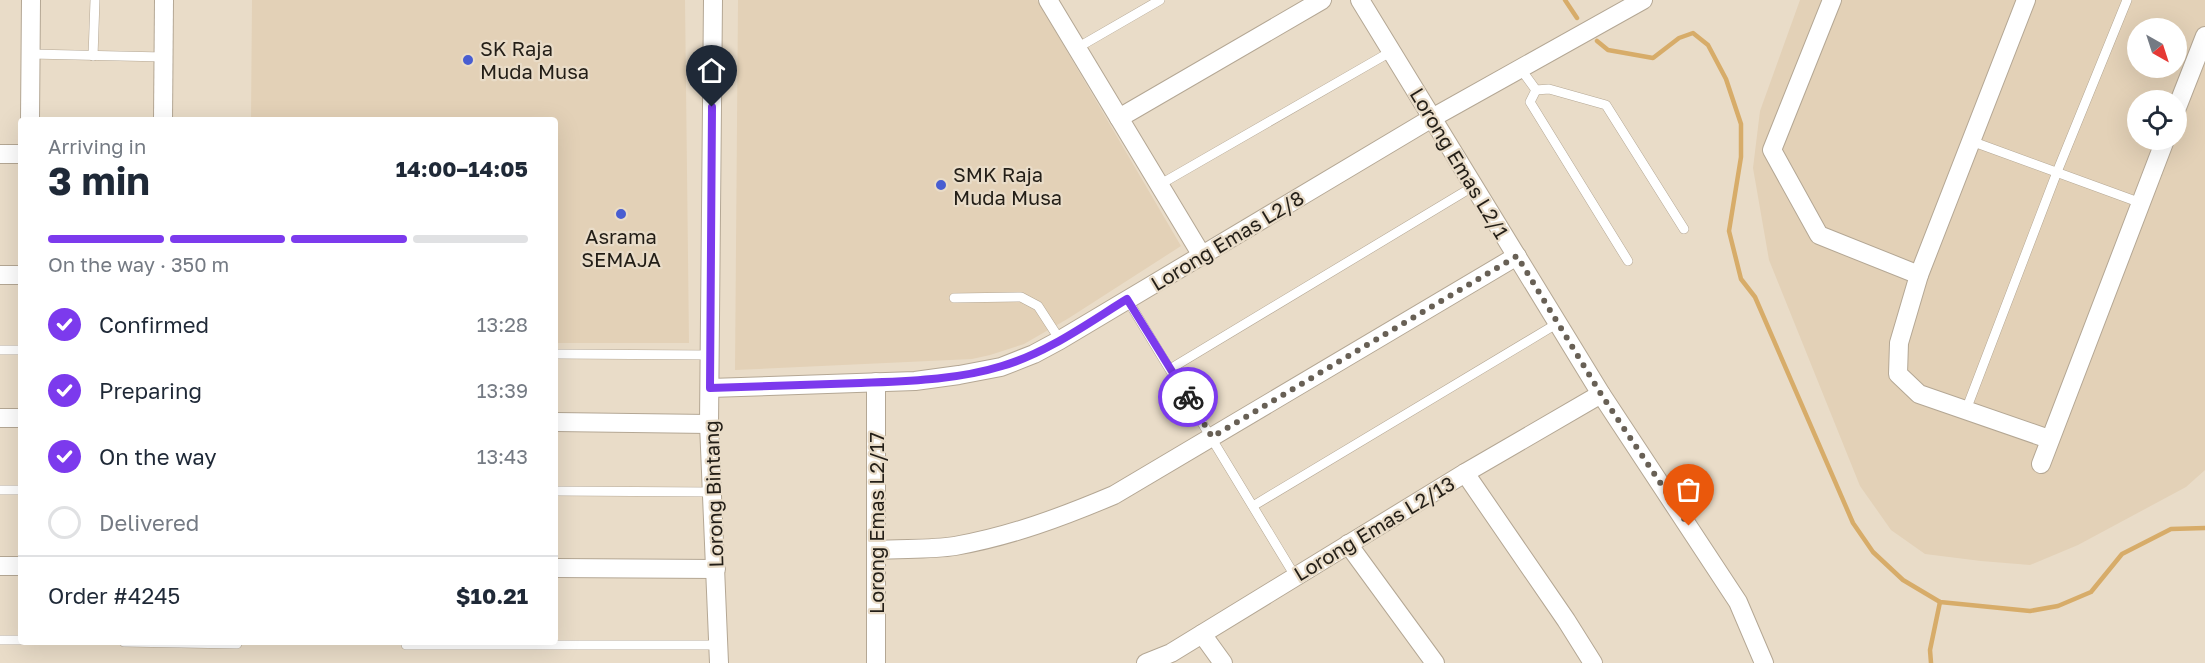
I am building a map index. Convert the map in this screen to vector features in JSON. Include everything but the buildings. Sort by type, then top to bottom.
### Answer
[{"type":"street","points":[[30,117],[31,0]]},
{"type":"street","points":[[164,0],[164,117]]},
{"type":"street","name":"Lorong Bintang","points":[[714,0],[709,424],[719,654]]},
{"type":"street","points":[[1048,0],[1202,254]]},
{"type":"street","points":[[1119,118],[1322,0]]},
{"type":"street","name":"Lorong Emas L2/1","points":[[1360,0],[1601,394],[1738,602],[1764,663]]},
{"type":"street","name":"Lorong Emas L2/8","points":[[710,388],[926,380],[1001,367],[1026,357],[1060,340],[1432,118],[1643,0]]},
{"type":"street","points":[[1832,0],[1772,150],[1819,235],[1919,275]]},
{"type":"street","points":[[2026,0],[1919,275],[1899,343],[1898,374],[1919,394],[2049,439]]},
{"type":"street","points":[[2184,90],[2205,36]]},
{"type":"street","points":[[2041,464],[2161,150]]},
{"type":"street","points":[[0,154],[18,154]]},
{"type":"street","points":[[876,550],[953,546],[1009,534],[1059,518],[1114,495],[1517,256]]},
{"type":"street","points":[[0,275],[18,275]]},
{"type":"street","name":"Lorong Emas L2/17","points":[[876,382],[876,663]]},
{"type":"street","name":"Lorong Emas L2/13","points":[[1146,663],[1171,653],[1465,473],[1601,394]]},
{"type":"street","points":[[0,418],[18,418]]},
{"type":"street","points":[[558,422],[709,424]]},
{"type":"street","points":[[1465,473],[1593,663]]},
{"type":"street","points":[[1348,544],[1435,663]]},
{"type":"street","points":[[0,566],[18,566]]},
{"type":"street","points":[[558,568],[716,569]]},
{"type":"street","points":[[1202,634],[1222,663]]},
{"type":"lane","points":[[93,56],[95,0]]},
{"type":"lane","points":[[1077,48],[1160,0]]},
{"type":"lane","points":[[1966,410],[2057,172],[2127,0]]},
{"type":"lane","points":[[1160,185],[1392,51]]},
{"type":"lane","points":[[31,54],[164,57]]},
{"type":"lane","points":[[1520,68],[1536,90]]},
{"type":"lane","points":[[1536,90],[1549,89],[1606,105],[1684,229]]},
{"type":"lane","points":[[1536,90],[1530,102],[1628,261]]},
{"type":"lane","points":[[1971,141],[2140,203]]},
{"type":"lane","points":[[1170,369],[1473,186]]},
{"type":"lane","points":[[954,298],[1021,297],[1038,306],[1060,340]]},
{"type":"lane","points":[[1127,299],[1294,576]]},
{"type":"lane","points":[[1253,506],[1558,323]]},
{"type":"lane","points":[[0,350],[18,350]]},
{"type":"lane","points":[[558,354],[710,355]]},
{"type":"lane","points":[[0,489],[18,490]]},
{"type":"lane","points":[[558,491],[712,492]]},
{"type":"lane","points":[[0,640],[18,640]]},
{"type":"lane","points":[[406,645],[719,654]]},
{"type":"shaded area","name":"SK Raja Muda Musa","points":[[252,0],[685,0],[689,343],[558,343],[558,117],[251,117]]},
{"type":"shaded area","name":"SMK Raja Muda Musa","points":[[738,0],[1037,0],[1181,246],[1024,344],[990,355],[972,359],[735,370]]},
{"type":"shaded area","points":[[1800,0],[2205,0],[2205,470],[2186,487],[2078,545],[2030,565],[1925,554],[1891,530],[1860,486],[1769,260],[1753,168],[1760,111]]},
{"type":"waterway","points":[[1565,0],[1577,18]]},
{"type":"waterway","points":[[1597,41],[1608,50],[1653,58],[1679,38],[1693,33],[1708,45],[1726,79],[1741,124],[1741,157],[1729,231],[1741,279],[1755,297],[1853,523],[1873,552],[1903,580],[1940,602],[2030,611],[2058,606],[2091,592],[2122,554],[2171,529],[2205,528]]},
{"type":"waterway","points":[[1931,663],[1930,650],[1940,602]]},
{"type":"way so far","points":[[1188,397],[1212,437],[1517,256],[1601,394],[1689,526]]},
{"type":"place","name":"SK Raja Muda Musa","points":[[468,60]]},
{"type":"place","name":"SMK Raja Muda Musa","points":[[941,185]]},
{"type":"place","name":"Asrama SEMAJA","points":[[621,214]]},
{"type":"route","points":[[712,107],[710,388],[915,381],[1001,367],[1034,354],[1060,340],[1127,299],[1188,397]]}]
